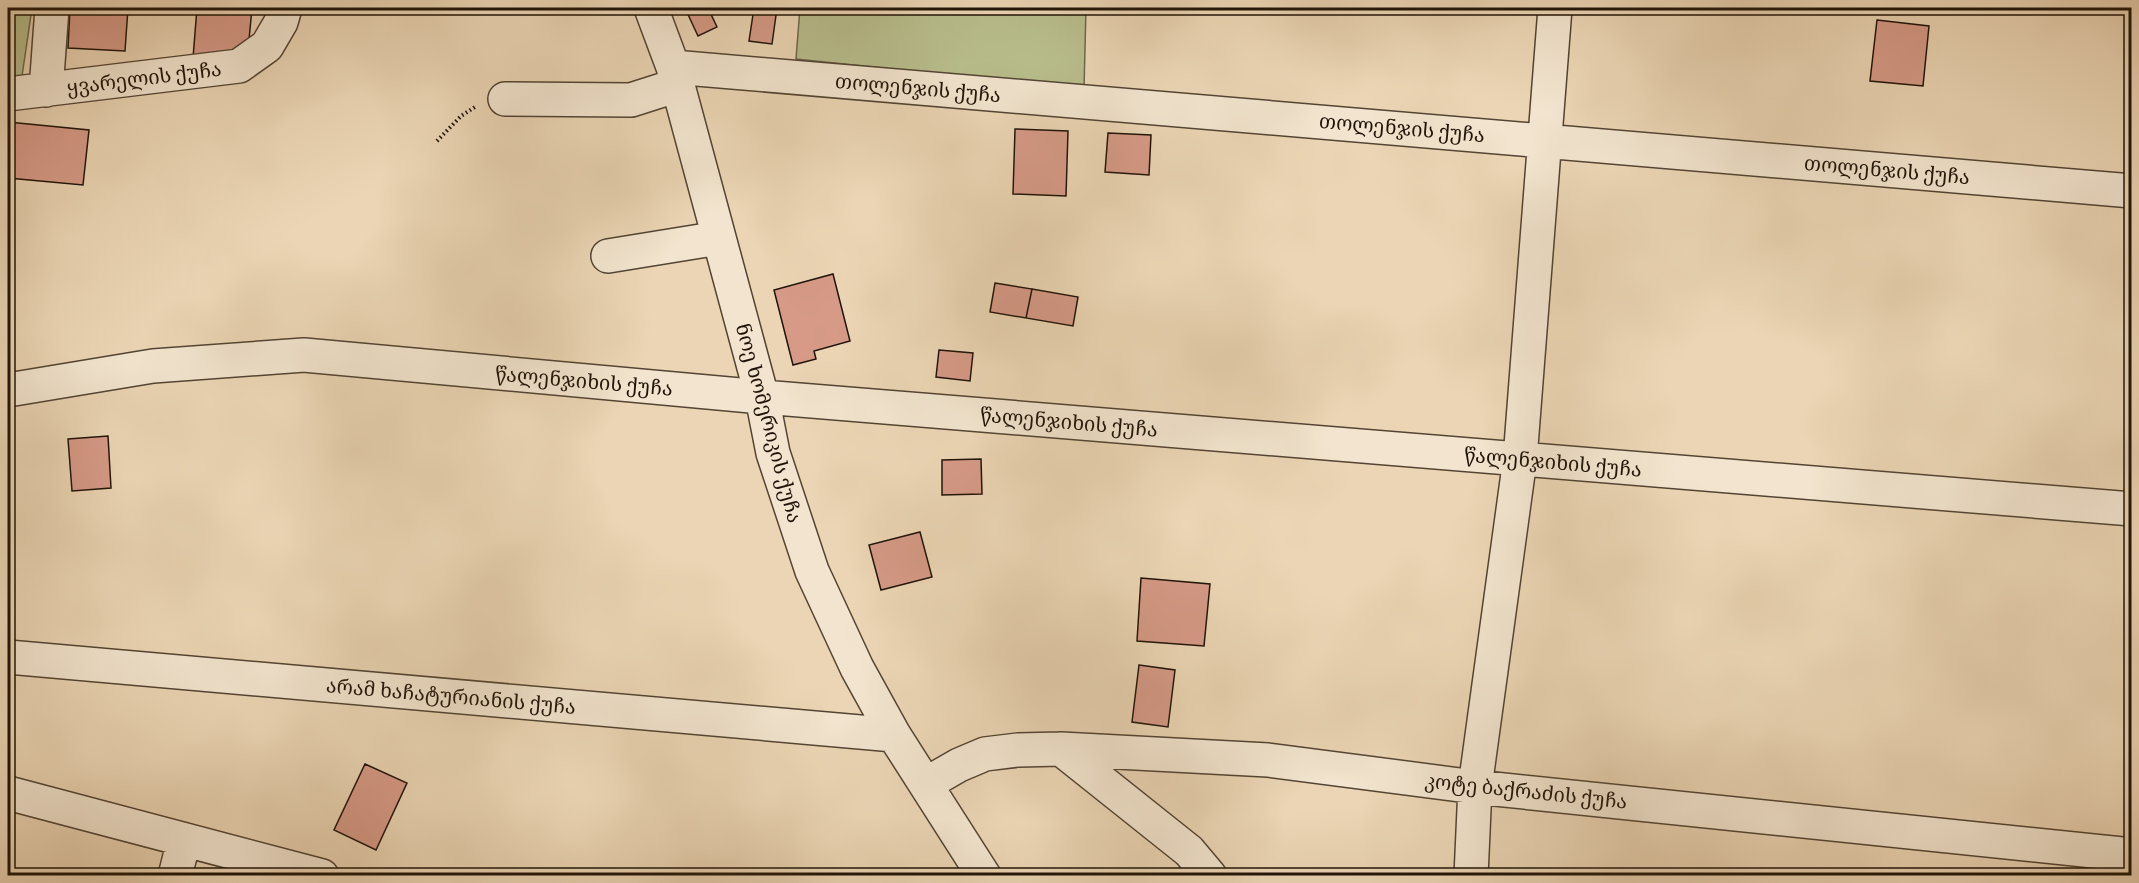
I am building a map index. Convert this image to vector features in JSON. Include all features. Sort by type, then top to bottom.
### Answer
[{"type":"street","points":[[46,90],[52,8]]},
{"type":"street","name":"ყვარელის ქუჩა","points":[[8,94],[238,66],[267,46],[281,22],[285,8]]},
{"type":"street","name":"ნოე ხომერიკის ქუჩა","points":[[651,8],[676,76],[762,397],[773,453],[812,571],[857,668],[894,735],[984,876]]},
{"type":"street","points":[[1471,876],[1475,787],[1520,459],[1555,8]]},
{"type":"street","points":[[504,99],[631,100],[676,76]]},
{"type":"street","name":"თოლენჯის ქუჩა","points":[[676,76],[1546,140],[2132,191]]},
{"type":"street","points":[[608,256],[719,238]]},
{"type":"street","name":"წალენჯიხის ქუჩა","points":[[8,390],[153,366],[304,355],[762,397],[2132,509]]},
{"type":"street","name":"არამ ხაჩატურიანის ქუჩა","points":[[8,657],[894,735]]},
{"type":"street","points":[[1061,749],[1189,851],[1210,876]]},
{"type":"street","name":"კოტე ბაქრაძის ქუჩა","points":[[926,784],[959,765],[985,754],[1017,750],[1061,749],[1268,760],[1475,787],[2132,855]]},
{"type":"street","points":[[8,793],[322,876]]},
{"type":"street","points":[[175,876],[184,840]]},
{"type":"path","points":[[437,141],[462,116],[478,105],[504,99]]},
{"type":"green space","points":[[8,8],[32,8],[22,76],[8,79]]},
{"type":"green space","points":[[800,8],[1086,8],[1084,89],[796,59]]},
{"type":"building","points":[[70,8],[128,8],[125,51],[68,48]]},
{"type":"building","points":[[197,8],[252,8],[247,61],[193,58]]},
{"type":"building","points":[[685,8],[708,8],[717,27],[698,36]]},
{"type":"building","points":[[754,8],[777,8],[772,44],[749,41]]},
{"type":"building","points":[[1877,20],[1929,26],[1923,86],[1870,81]]},
{"type":"building","points":[[8,122],[89,130],[83,185],[8,178]]},
{"type":"building","points":[[1015,129],[1068,131],[1066,196],[1013,194]]},
{"type":"building","points":[[1108,133],[1151,135],[1149,175],[1105,172]]},
{"type":"building","points":[[833,274],[850,341],[814,351],[816,359],[793,365],[774,290]]},
{"type":"building","points":[[995,283],[1032,289],[1026,318],[990,312]]},
{"type":"building","points":[[1032,289],[1078,297],[1073,326],[1026,318]]},
{"type":"building","points":[[939,350],[973,353],[970,381],[936,377]]},
{"type":"building","points":[[108,436],[111,488],[72,491],[68,439]]},
{"type":"building","points":[[981,459],[982,494],[942,495],[942,460]]},
{"type":"building","points":[[920,532],[932,577],[881,590],[869,545]]},
{"type":"building","points":[[1141,578],[1210,584],[1204,646],[1137,641]]},
{"type":"building","points":[[1139,665],[1175,670],[1168,727],[1132,722]]},
{"type":"building","points":[[365,764],[407,783],[376,850],[334,830]]}]
